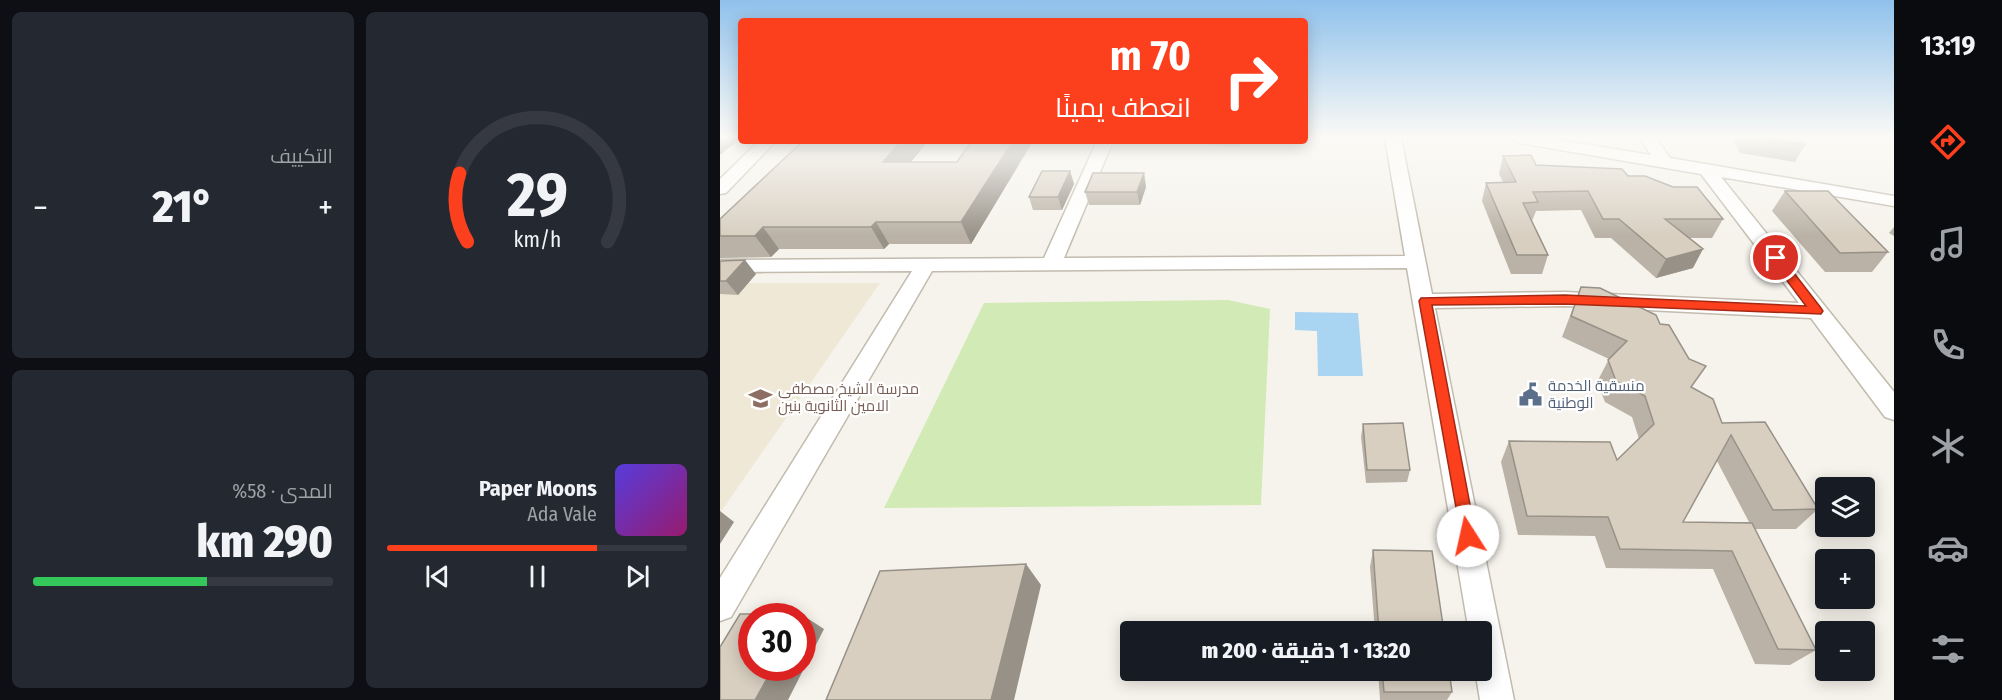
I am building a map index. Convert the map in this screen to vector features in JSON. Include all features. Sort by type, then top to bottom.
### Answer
[{"type":"street","points":[[720,189],[738,171]]},
{"type":"street","points":[[1051,265],[1092,171]]},
{"type":"street","points":[[1400,171],[1497,700]]},
{"type":"street","points":[[1708,171],[1894,410]]},
{"type":"street","points":[[1711,171],[1894,201]]},
{"type":"street","points":[[720,266],[1418,262]]},
{"type":"street","points":[[720,606],[925,266]]},
{"type":"street","points":[[1425,301],[1565,299],[1817,311]]},
{"type":"shaded area","name":"مدرسة الشيخ مصطفى الامين الثانوية بنين","points":[[720,283],[880,283],[720,513]]},
{"type":"green space","points":[[1228,300],[1270,309],[1261,505],[884,508],[984,303]]},
{"type":"water","points":[[1295,312],[1358,313],[1363,376],[1318,376],[1317,331],[1295,330]]},
{"type":"building","points":[[771,171],[994,171],[961,222],[876,222],[871,227],[763,227],[755,236],[720,236],[720,219]]},
{"type":"building","points":[[1042,171],[1070,171],[1058,197],[1029,197]]},
{"type":"building","points":[[1510,171],[1623,171],[1628,176],[1645,176],[1673,187],[1697,187],[1723,219],[1665,219],[1703,249],[1666,259],[1619,219],[1603,219],[1588,191],[1533,192],[1538,202],[1523,203],[1548,255],[1517,255],[1486,183],[1516,182]]},
{"type":"building","points":[[1093,173],[1144,173],[1137,192],[1085,192]]},
{"type":"building","points":[[1785,191],[1828,191],[1888,252],[1840,253]]},
{"type":"building","points":[[745,260],[726,281],[720,281],[720,261]]},
{"type":"building","points":[[1581,287],[1600,288],[1656,315],[1660,324],[1669,325],[1689,359],[1706,366],[1691,387],[1713,399],[1722,423],[1765,422],[1815,504],[1815,509],[1773,510],[1731,435],[1683,522],[1752,523],[1815,650],[1778,649],[1732,551],[1620,549],[1608,517],[1527,516],[1509,441],[1610,442],[1617,460],[1654,424],[1645,396],[1616,381],[1608,360],[1627,341],[1571,316]]},
{"type":"building","points":[[1403,423],[1410,470],[1367,470],[1363,424]]},
{"type":"building","points":[[1373,550],[1432,551],[1442,621],[1378,621]]},
{"type":"building","points":[[1026,564],[991,700],[826,700],[880,571]]},
{"type":"building","points":[[738,617],[738,681],[766,681],[755,700],[720,700],[720,647]]},
{"type":"building","points":[[1383,681],[1450,681],[1452,692],[1384,692]]},
{"type":"place","name":"منسقية الخدمة الوطنية","points":[[1530,395]]},
{"type":"place","name":"مدرسة الشيخ مصطفى الامين الثانوية بنين","points":[[760,398]]},
{"type":"route","points":[[1468,536],[1425,301],[1565,299],[1817,311],[1776,258]]}]
